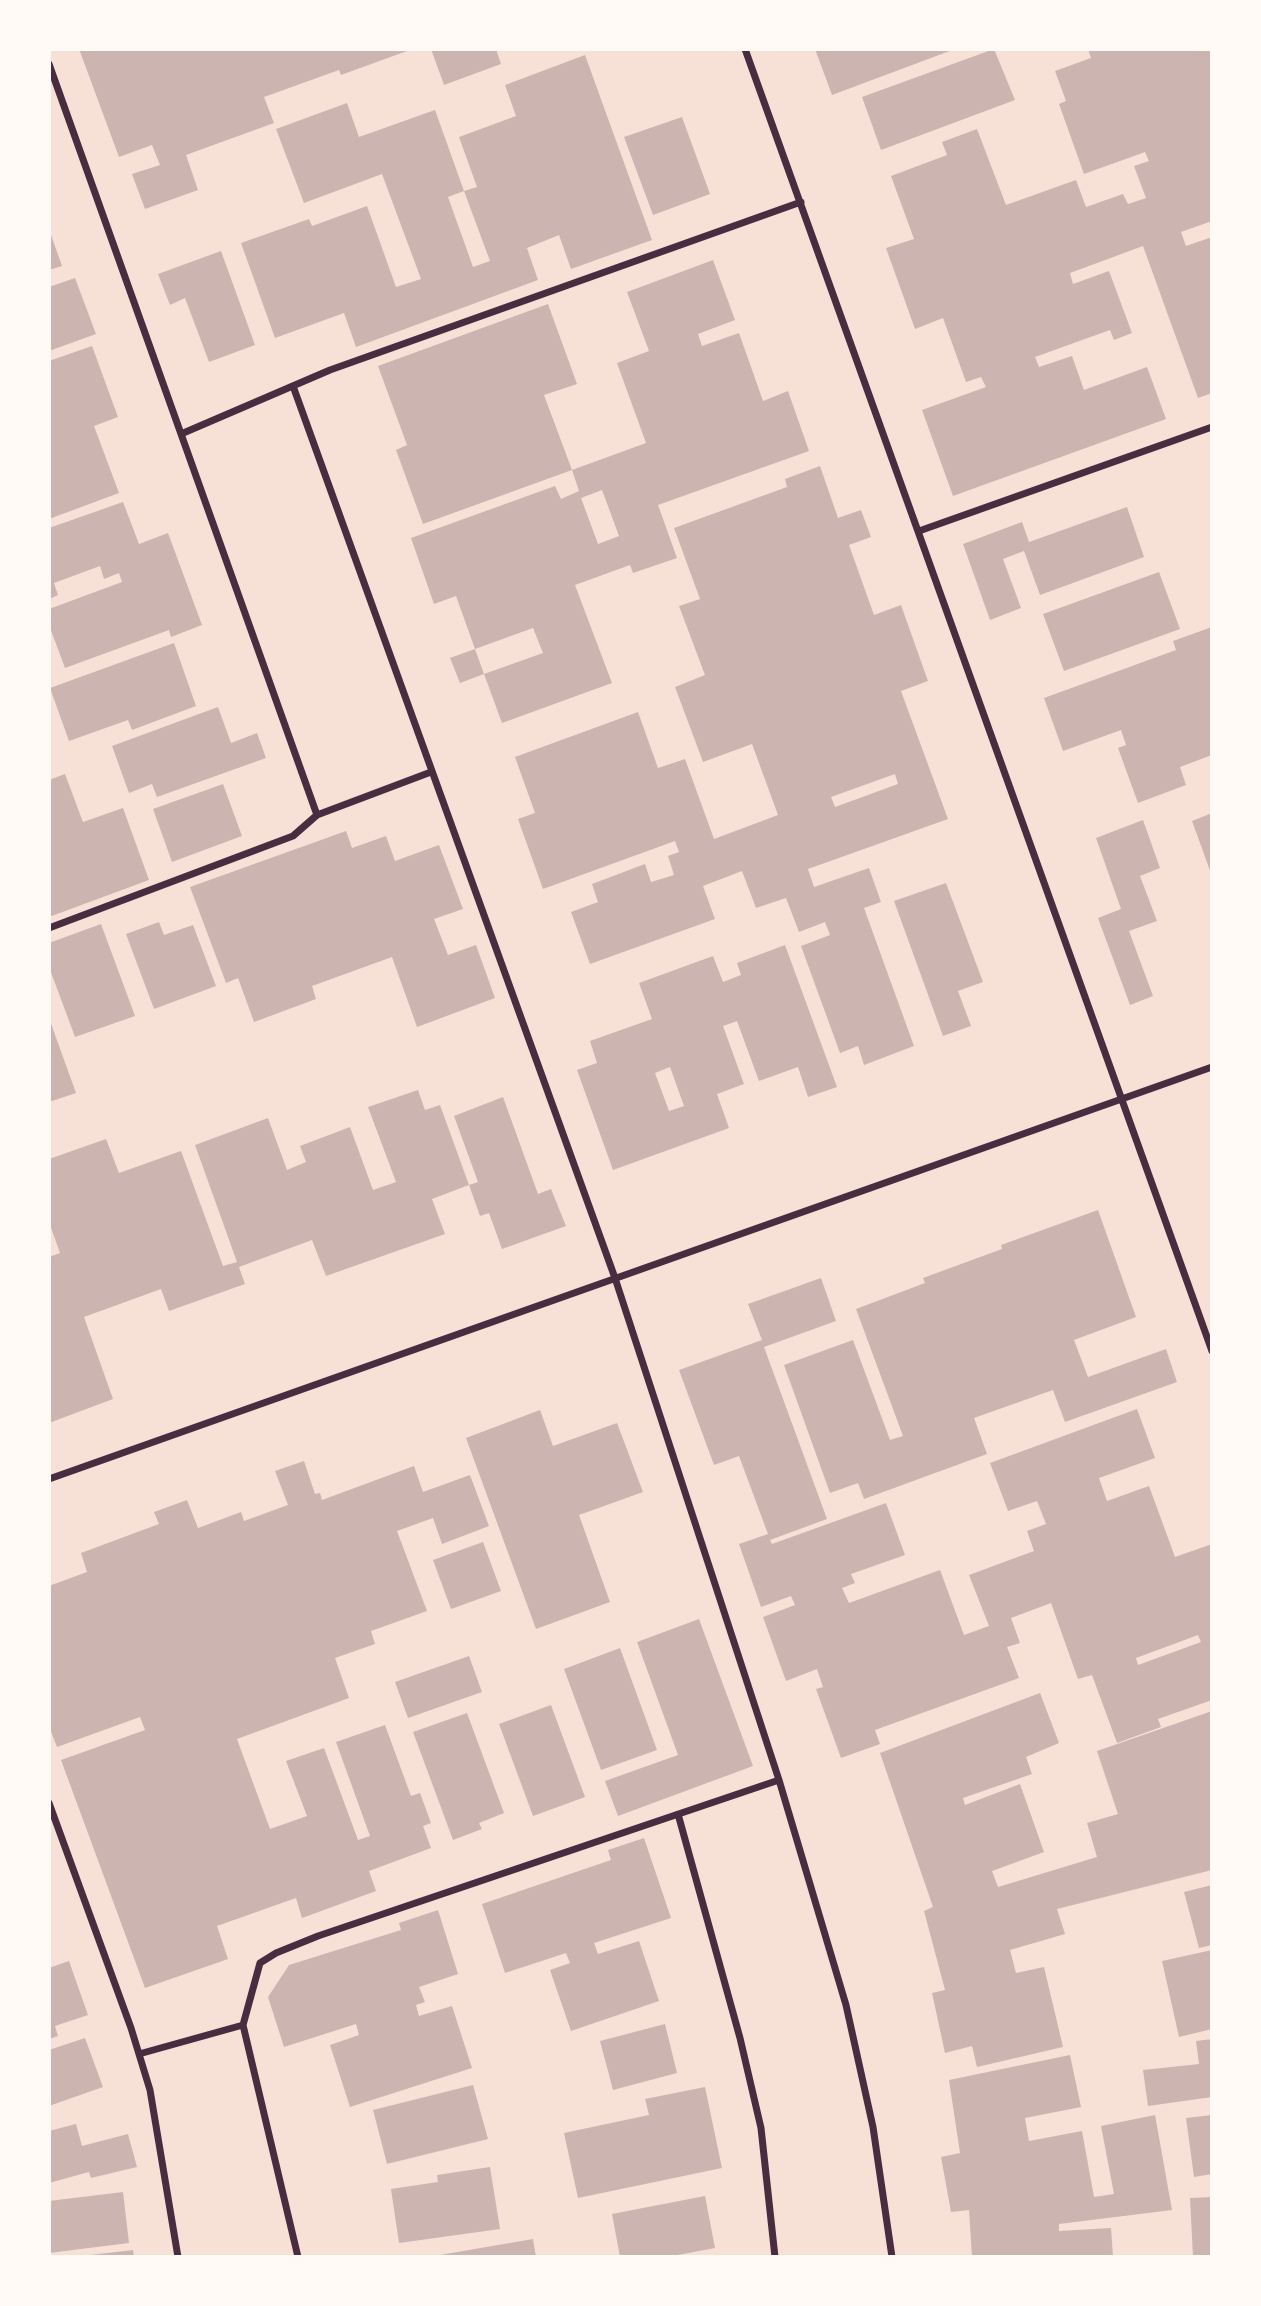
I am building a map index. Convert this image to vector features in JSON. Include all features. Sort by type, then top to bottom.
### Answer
[{"type":"street","points":[[745,49],[1124,1098],[1212,1351]]},
{"type":"street","points":[[49,64],[317,815]]},
{"type":"street","points":[[181,434],[293,386],[801,202]]},
{"type":"street","points":[[293,386],[615,1278],[779,1780],[846,2005],[873,2127],[892,2257]]},
{"type":"street","points":[[919,531],[1212,427]]},
{"type":"street","points":[[49,928],[293,836],[317,815],[431,772]]},
{"type":"street","points":[[49,1479],[1212,1067]]},
{"type":"street","points":[[298,2257],[243,2025],[260,1963],[275,1953],[779,1780]]},
{"type":"street","points":[[49,1803],[139,2054],[165,2168],[178,2257]]},
{"type":"street","points":[[678,1814],[737,2025],[761,2128],[775,2257]]},
{"type":"street","points":[[139,2054],[243,2025]]},
{"type":"building","points":[[79,49],[407,51],[341,75],[339,70],[264,97],[274,123],[186,155],[198,190],[145,209],[132,174],[160,165],[152,145],[119,157]]},
{"type":"building","points":[[431,49],[496,49],[501,64],[444,85]]},
{"type":"building","points":[[815,49],[955,49],[832,95]]},
{"type":"building","points":[[994,49],[1015,100],[881,150],[862,97]]},
{"type":"building","points":[[1088,49],[1212,49],[1212,221],[1181,232],[1186,246],[1212,237],[1212,393],[1198,398],[1143,246],[1070,273],[1073,284],[1109,271],[1132,333],[1114,340],[1110,330],[1035,357],[1039,367],[1072,356],[1084,390],[1147,367],[1166,419],[953,496],[922,410],[986,387],[981,377],[966,382],[943,318],[915,329],[886,248],[914,239],[891,176],[947,155],[942,142],[977,129],[1006,205],[1076,180],[1086,207],[1123,194],[1128,204],[1146,198],[1134,166],[1149,161],[1145,152],[1084,174],[1059,104],[1066,101],[1055,71],[1091,58]]},
{"type":"building","points":[[585,55],[652,240],[571,269],[559,235],[527,248],[538,280],[356,347],[344,313],[275,338],[241,243],[309,219],[312,226],[367,206],[396,287],[421,279],[382,174],[304,203],[276,129],[347,103],[359,137],[435,110],[464,191],[477,187],[459,137],[516,116],[505,85]],"holes":[[[464,191],[490,261],[473,267],[448,197]]]},
{"type":"building","points":[[682,117],[710,194],[653,215],[624,137]]},
{"type":"building","points":[[49,229],[62,266],[49,270]]},
{"type":"building","points":[[221,251],[255,345],[209,362],[185,298],[170,305],[158,274]]},
{"type":"building","points":[[713,260],[735,320],[698,334],[702,346],[739,333],[763,401],[788,391],[809,451],[658,505],[677,558],[633,573],[630,565],[575,585],[612,683],[502,723],[484,674],[543,653],[533,628],[475,649],[456,596],[434,604],[411,538],[555,486],[561,499],[579,491],[572,470],[646,443],[617,363],[649,351],[627,292]],"holes":[[[602,490],[619,536],[598,544],[581,498]]]},
{"type":"building","points":[[75,278],[96,334],[49,351],[49,287]]},
{"type":"building","points":[[548,304],[577,384],[544,395],[572,470],[423,524],[396,450],[407,445],[378,366]]},
{"type":"building","points":[[92,346],[118,417],[94,426],[119,493],[49,519],[49,361]]},
{"type":"building","points":[[820,466],[838,518],[861,510],[871,537],[849,545],[874,615],[901,605],[928,681],[901,691],[948,819],[808,869],[814,887],[869,868],[881,902],[864,908],[914,1046],[864,1065],[858,1046],[840,1053],[801,946],[830,935],[825,922],[799,932],[786,898],[756,908],[742,871],[703,886],[715,919],[590,964],[571,912],[598,902],[592,884],[645,864],[651,882],[674,875],[668,856],[679,852],[675,841],[543,889],[518,819],[535,813],[515,757],[638,712],[658,768],[685,759],[714,839],[778,815],[752,744],[703,762],[675,687],[705,675],[679,606],[700,599],[674,528],[787,487],[785,479]],"holes":[[[895,774],[898,784],[835,807],[831,797]]]},
{"type":"building","points":[[123,502],[139,544],[168,533],[202,625],[171,637],[169,630],[65,668],[49,625],[49,609],[122,582],[119,573],[104,579],[100,566],[54,583],[58,595],[49,599],[49,528]]},
{"type":"building","points":[[1127,507],[1144,557],[1040,595],[1024,551],[1003,559],[1021,608],[990,620],[963,544],[1022,522],[1029,542]]},
{"type":"building","points":[[1159,572],[1180,629],[1064,671],[1043,614]]},
{"type":"building","points":[[1212,627],[1212,755],[1180,767],[1186,785],[1138,803],[1118,748],[1126,745],[1121,730],[1063,751],[1044,698],[1176,650],[1173,641]]},
{"type":"building","points":[[174,643],[196,706],[132,730],[128,720],[69,741],[50,688]]},
{"type":"building","points":[[475,649],[484,674],[460,683],[450,658]]},
{"type":"building","points":[[218,707],[231,743],[257,733],[266,758],[157,797],[152,784],[129,793],[112,746]]},
{"type":"building","points":[[65,774],[83,822],[123,808],[149,880],[49,917],[49,780]]},
{"type":"building","points":[[223,784],[242,836],[172,862],[153,809]]},
{"type":"building","points":[[1212,813],[1212,876],[1192,821]]},
{"type":"building","points":[[1143,820],[1160,868],[1140,876],[1157,921],[1129,931],[1153,996],[1130,1005],[1098,918],[1121,909],[1096,838]]},
{"type":"building","points":[[346,831],[352,848],[386,836],[395,861],[439,845],[463,909],[434,919],[448,955],[476,945],[495,998],[417,1027],[392,957],[312,986],[316,999],[254,1022],[238,978],[226,983],[190,887]]},
{"type":"building","points":[[946,883],[983,982],[958,991],[971,1026],[943,1036],[894,901]]},
{"type":"building","points":[[159,922],[164,935],[193,925],[216,986],[154,1009],[126,934]]},
{"type":"building","points":[[101,924],[135,1016],[75,1037],[49,967],[49,943]]},
{"type":"building","points":[[785,945],[837,1087],[808,1097],[798,1067],[759,1081],[737,1021],[723,1026],[744,1084],[717,1094],[729,1128],[613,1170],[577,1070],[597,1063],[590,1041],[652,1019],[639,983],[713,956],[723,982],[741,975],[737,963]],"holes":[[[670,1067],[684,1106],[669,1111],[655,1073]]]},
{"type":"building","points":[[49,1018],[76,1093],[49,1102]]},
{"type":"building","points":[[418,1090],[425,1110],[440,1105],[469,1185],[432,1199],[445,1234],[326,1276],[312,1240],[239,1267],[245,1284],[169,1311],[161,1289],[84,1317],[113,1399],[49,1423],[49,1257],[60,1253],[49,1222],[49,1159],[106,1139],[119,1173],[181,1151],[223,1266],[237,1262],[195,1145],[268,1118],[287,1170],[306,1162],[300,1146],[350,1127],[373,1190],[396,1182],[368,1107]]},
{"type":"building","points":[[503,1097],[538,1194],[551,1189],[566,1226],[502,1249],[489,1213],[480,1216],[469,1185],[478,1182],[454,1116]]},
{"type":"building","points":[[1098,1210],[1136,1317],[1074,1340],[1088,1377],[1166,1349],[1177,1382],[1065,1422],[1053,1390],[974,1418],[987,1454],[864,1499],[858,1483],[830,1493],[784,1365],[853,1340],[890,1440],[903,1436],[856,1309],[925,1283],[923,1278],[1002,1249],[1001,1245]]},
{"type":"building","points":[[821,1278],[836,1321],[764,1347],[827,1519],[770,1540],[772,1544],[886,1503],[905,1555],[851,1574],[855,1583],[842,1588],[849,1603],[940,1570],[964,1635],[989,1626],[969,1575],[1034,1551],[1027,1531],[1046,1524],[1037,1501],[1008,1511],[990,1463],[1137,1409],[1155,1458],[1099,1478],[1107,1501],[1149,1486],[1175,1557],[1212,1544],[1212,1700],[1158,1719],[1161,1727],[1117,1743],[1092,1675],[1078,1679],[1051,1603],[1011,1618],[1020,1643],[1007,1647],[1019,1678],[875,1730],[880,1744],[841,1758],[816,1689],[823,1687],[817,1669],[786,1681],[763,1617],[795,1605],[791,1596],[761,1607],[739,1544],[768,1534],[739,1456],[714,1465],[679,1370],[762,1340],[748,1304]],"holes":[[[1198,1635],[1201,1642],[1138,1665],[1136,1658]]]},
{"type":"building","points":[[540,1410],[553,1446],[617,1423],[643,1492],[579,1515],[610,1602],[536,1629],[466,1438]]},
{"type":"building","points":[[304,1461],[315,1494],[320,1493],[322,1500],[414,1466],[423,1492],[470,1475],[489,1526],[442,1544],[433,1518],[397,1531],[427,1611],[371,1631],[375,1644],[335,1658],[349,1698],[237,1739],[270,1829],[307,1816],[286,1761],[324,1748],[358,1840],[370,1836],[336,1742],[385,1725],[411,1796],[420,1793],[431,1823],[423,1826],[431,1848],[369,1871],[376,1891],[302,1918],[296,1898],[217,1926],[228,1959],[145,1988],[61,1760],[145,1730],[140,1717],[57,1747],[49,1726],[49,1586],[87,1572],[81,1553],[159,1524],[154,1512],[187,1500],[198,1528],[241,1512],[244,1521],[288,1505],[275,1471]]},
{"type":"building","points":[[483,1542],[501,1591],[451,1609],[433,1560]]},
{"type":"building","points":[[699,1619],[753,1766],[618,1816],[605,1781],[678,1755],[637,1642]]},
{"type":"building","points":[[620,1648],[657,1750],[601,1770],[564,1669]]},
{"type":"building","points":[[469,1656],[482,1692],[408,1718],[395,1682]]},
{"type":"building","points":[[1040,1693],[1059,1743],[1026,1757],[1032,1774],[963,1798],[965,1805],[1020,1784],[1044,1852],[992,1871],[998,1887],[1097,1857],[1087,1823],[1118,1814],[1097,1751],[1212,1711],[1212,1870],[1057,1909],[1065,1934],[1010,1950],[1016,1973],[1044,1967],[1063,2047],[977,2067],[972,2046],[945,2053],[932,1993],[945,1990],[924,1911],[933,1907],[880,1753]]},
{"type":"building","points":[[551,1705],[585,1797],[533,1816],[499,1724]]},
{"type":"building","points":[[467,1713],[504,1813],[479,1823],[482,1829],[453,1840],[413,1732]]},
{"type":"building","points":[[644,1838],[671,1918],[594,1943],[598,1954],[639,1941],[659,2001],[571,2031],[550,1970],[570,1963],[566,1953],[505,1973],[482,1904],[611,1860],[608,1850]]},
{"type":"building","points":[[1212,1885],[1212,1945],[1199,1948],[1184,1892]]},
{"type":"building","points":[[438,1910],[458,1974],[419,1987],[425,2002],[416,2005],[419,2016],[452,2006],[472,2068],[350,2107],[330,2045],[359,2035],[356,2024],[284,2047],[268,1997],[289,1965],[401,1930],[399,1923]]},
{"type":"building","points":[[1212,1950],[1212,2029],[1179,2037],[1162,1961]]},
{"type":"building","points":[[69,1961],[88,2015],[55,2026],[58,2036],[49,2039],[49,1968]]},
{"type":"building","points":[[665,2024],[677,2073],[613,2090],[600,2041]]},
{"type":"building","points":[[85,2038],[103,2087],[49,2106],[49,2050]]},
{"type":"building","points":[[1212,2039],[1212,2097],[1148,2106],[1143,2070],[1199,2064],[1196,2041]]},
{"type":"building","points":[[1070,2055],[1081,2107],[1025,2118],[1029,2141],[1082,2131],[1094,2197],[1114,2194],[1101,2126],[1155,2115],[1172,2210],[1059,2224],[1059,2231],[1111,2228],[1113,2257],[972,2257],[969,2210],[951,2212],[941,2157],[960,2153],[949,2080]]},
{"type":"building","points":[[473,2085],[488,2139],[387,2164],[373,2110]]},
{"type":"building","points":[[705,2087],[722,2168],[578,2198],[564,2133],[649,2115],[645,2099]]},
{"type":"building","points":[[1212,2115],[1212,2174],[1194,2177],[1186,2118]]},
{"type":"building","points":[[76,2124],[82,2146],[128,2134],[137,2167],[91,2178],[89,2172],[49,2183],[49,2131]]},
{"type":"building","points":[[490,2167],[500,2229],[399,2243],[391,2189],[438,2182],[437,2175]]},
{"type":"building","points":[[123,2192],[129,2243],[49,2253],[49,2201]]},
{"type":"building","points":[[705,2196],[715,2248],[667,2257],[620,2257],[612,2214]]},
{"type":"building","points":[[1212,2197],[1212,2257],[1193,2257],[1190,2198]]},
{"type":"building","points":[[533,2239],[536,2257],[434,2256]]},
{"type":"building","points":[[133,2250],[134,2257],[91,2257],[91,2255]]}]
